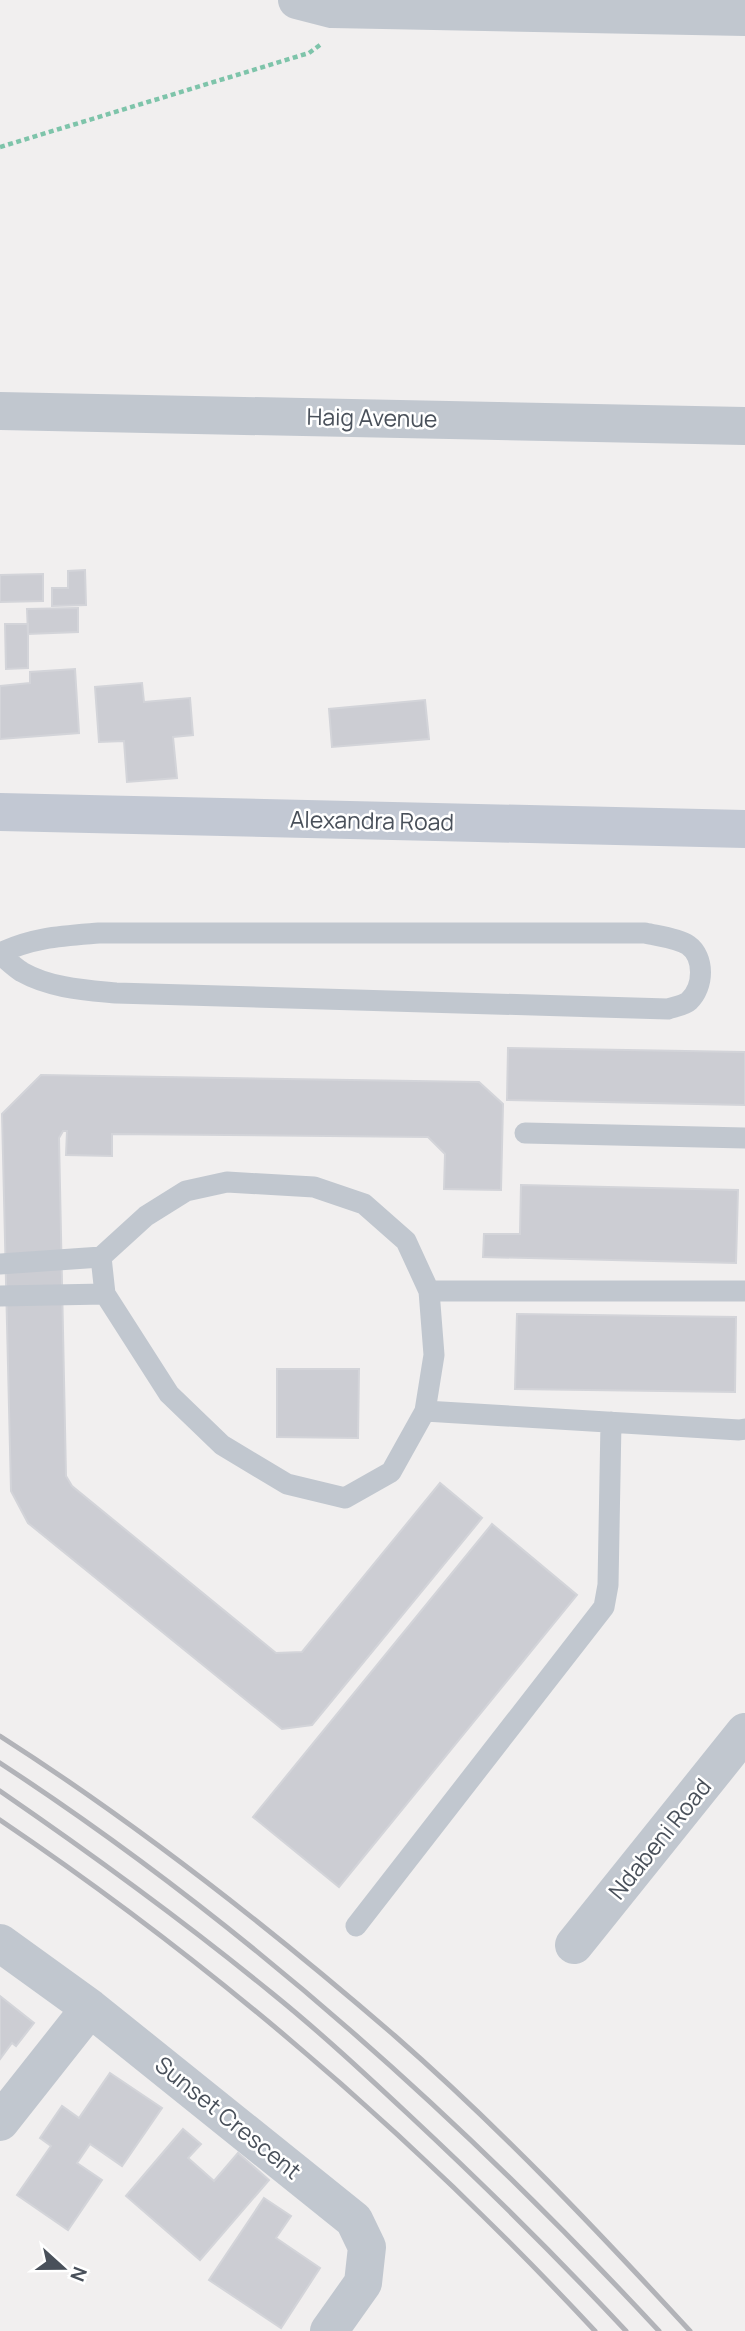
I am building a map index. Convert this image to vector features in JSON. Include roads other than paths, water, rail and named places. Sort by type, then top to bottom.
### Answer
[{"type":"street","points":[[315,4],[745,17]]},
{"type":"street","name":"Haig Avenue","points":[[0,411],[745,426]]},
{"type":"street","name":"Alexandra Road","points":[[0,812],[745,829]]},
{"type":"street","name":"Ndabeni Road","points":[[574,1945],[745,1732]]},
{"type":"street","name":"Sunset Crescent","points":[[0,1943],[90,2008],[354,2220],[367,2247],[363,2283],[329,2331]]},
{"type":"street","points":[[0,2122],[90,2008]]},
{"type":"lane","points":[[99,933],[645,933],[685,943],[696,951],[701,971],[700,984],[689,1002],[668,1009],[116,993],[73,989],[44,981],[22,972],[0,954],[20,944],[44,937],[99,933]]},
{"type":"lane","points":[[525,1133],[745,1138]]},
{"type":"lane","points":[[0,1264],[101,1257],[146,1216],[186,1191],[227,1182],[314,1187],[364,1204],[406,1241],[429,1291],[434,1356],[425,1410],[391,1472],[345,1498],[287,1484],[222,1445],[170,1394],[104,1294],[101,1257]]},
{"type":"lane","points":[[429,1291],[745,1291]]},
{"type":"lane","points":[[0,1296],[104,1294]]},
{"type":"lane","points":[[425,1410],[745,1429]]},
{"type":"lane","points":[[356,1926],[604,1607],[608,1585],[611,1422]]},
{"type":"railway","points":[[0,1736],[103,1805],[203,1879],[395,2036],[472,2106],[546,2179],[690,2331]]},
{"type":"railway","points":[[0,1763],[90,1824],[178,1889],[347,2027],[507,2175],[659,2331]]},
{"type":"railway","points":[[0,1791],[172,1915],[308,2023],[464,2167],[626,2331]]},
{"type":"railway","points":[[0,1820],[159,1935],[312,2059],[457,2191],[595,2331]]}]
